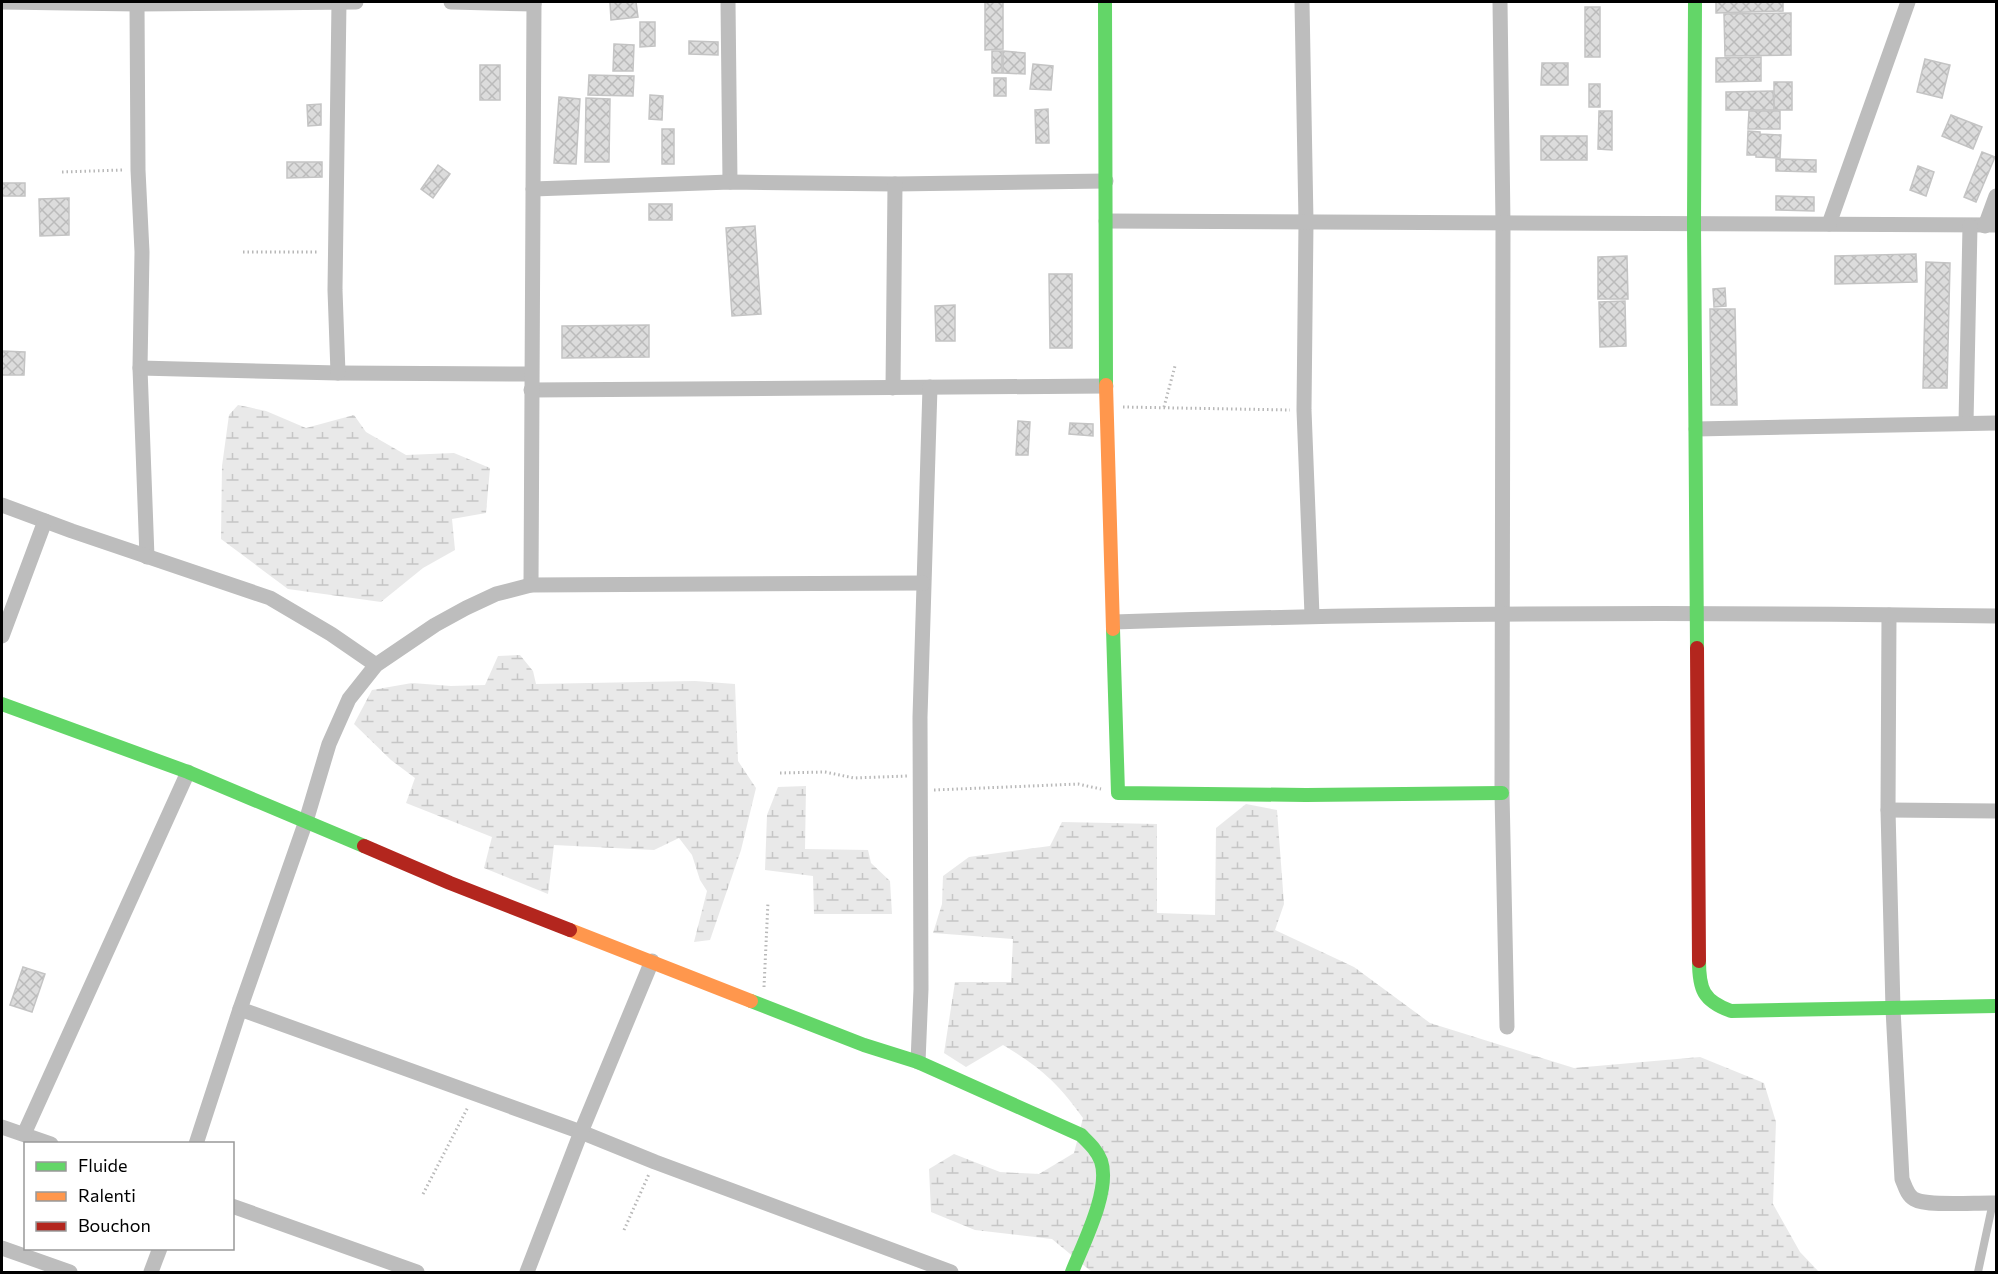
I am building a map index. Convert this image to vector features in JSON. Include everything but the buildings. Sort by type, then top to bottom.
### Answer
[{"type":"street","points":[[2,2],[137,4],[356,2]]},
{"type":"street","points":[[338,373],[336,252],[339,2]]},
{"type":"street","points":[[451,2],[534,3],[531,585]]},
{"type":"street","points":[[728,2],[730,182]]},
{"type":"street","points":[[1106,2],[1106,407],[1118,793],[1306,795],[1502,793]]},
{"type":"street","points":[[1302,2],[1306,222],[1304,410],[1312,615]]},
{"type":"street","points":[[1500,2],[1503,224],[1502,793],[1507,1027]]},
{"type":"street","points":[[1695,2],[1694,224],[1699,981],[1704,995],[1714,1006],[1731,1011],[1996,1006]]},
{"type":"street","points":[[1829,224],[1908,2]]},
{"type":"street","points":[[137,4],[138,170],[142,252],[140,368],[147,557]]},
{"type":"street","points":[[533,189],[730,182],[894,184],[1106,181]]},
{"type":"street","points":[[893,388],[894,184]]},
{"type":"street","points":[[1966,423],[1984,226],[1996,195]]},
{"type":"street","points":[[1106,221],[1984,226]]},
{"type":"street","points":[[140,368],[338,373],[531,374]]},
{"type":"street","points":[[531,390],[1106,386]]},
{"type":"street","points":[[918,1062],[921,989],[920,783],[923,583],[930,387]]},
{"type":"street","points":[[1696,429],[1996,423]]},
{"type":"street","points":[[2,505],[270,598],[332,634],[376,665]]},
{"type":"street","points":[[2,636],[45,520]]},
{"type":"street","points":[[196,1142],[306,821],[321,766],[349,699],[376,665],[435,625],[466,608],[496,594],[531,585],[923,583]]},
{"type":"street","points":[[1114,622],[1312,615],[1996,616]]},
{"type":"street","points":[[1889,615],[1888,810],[1893,1009],[1902,1179],[1907,1191],[1914,1199],[1926,1203],[1995,1202]]},
{"type":"street","points":[[2,704],[188,772],[450,883],[864,1045],[918,1062],[1081,1135],[1096,1150],[1102,1165],[1103,1186],[1072,1272]]},
{"type":"street","points":[[24,1134],[188,772]]},
{"type":"street","points":[[1888,810],[1996,811]]},
{"type":"street","points":[[527,1272],[581,1131],[652,961]]},
{"type":"street","points":[[240,1009],[476,1092],[581,1131],[654,1162],[951,1272]]},
{"type":"street","points":[[2,1127],[48,1142]]},
{"type":"street","points":[[234,1207],[417,1272]]},
{"type":"street","points":[[2,1248],[70,1272]]},
{"type":"street","points":[[151,1272],[159,1250]]},
{"type":"lane","points":[[1978,1272],[1995,1202]]},
{"type":"path","points":[[62,172],[138,170]]},
{"type":"path","points":[[243,252],[336,252]]},
{"type":"path","points":[[1164,407],[1175,366]]},
{"type":"path","points":[[1106,407],[1304,410]]},
{"type":"path","points":[[780,773],[825,772],[854,778],[920,783],[1078,784],[1118,793]]},
{"type":"path","points":[[764,1006],[768,902]]},
{"type":"path","points":[[423,1194],[476,1092]]},
{"type":"path","points":[[624,1230],[654,1162]]},
{"type":"green space","points":[[238,405],[266,411],[306,428],[354,415],[366,432],[406,455],[454,453],[490,468],[486,513],[452,519],[455,550],[423,568],[381,602],[288,589],[221,539],[222,466],[229,415]]},
{"type":"green space","points":[[520,655],[533,671],[536,684],[695,681],[735,684],[738,761],[756,788],[741,850],[710,940],[694,942],[707,891],[700,880],[692,855],[679,838],[654,850],[554,845],[548,894],[484,868],[492,837],[406,803],[415,778],[391,760],[354,724],[372,690],[412,683],[451,686],[485,685],[498,656]]},
{"type":"green space","points":[[806,786],[805,849],[868,850],[871,863],[890,881],[892,914],[814,914],[813,876],[765,870],[767,815],[778,787]]},
{"type":"green space","points":[[1246,804],[1277,810],[1284,904],[1275,930],[1354,967],[1430,1023],[1574,1068],[1700,1057],[1764,1083],[1776,1122],[1773,1204],[1800,1252],[1819,1272],[1092,1272],[1052,1239],[975,1230],[931,1212],[929,1169],[954,1154],[1000,1172],[1039,1174],[1074,1153],[1083,1118],[1048,1077],[1003,1045],[966,1067],[944,1053],[955,982],[1011,982],[1013,939],[933,933],[942,904],[943,876],[969,857],[1050,846],[1062,822],[1157,824],[1157,913],[1215,915],[1216,828]]},
{"type":"traffic: fast","points":[[1105,2],[1106,385]]},
{"type":"traffic: fast","points":[[1695,2],[1697,648]]},
{"type":"traffic: fast","points":[[1113,629],[1118,793],[1306,795],[1502,793]]},
{"type":"traffic: fast","points":[[2,704],[188,772],[364,846]]},
{"type":"traffic: fast","points":[[1699,961],[1700,979],[1705,993],[1714,1003],[1731,1011],[1996,1006]]},
{"type":"traffic: fast","points":[[751,1001],[864,1045],[918,1062],[1081,1135],[1095,1150],[1101,1161],[1103,1173],[1102,1187],[1094,1217],[1072,1272]]},
{"type":"traffic: slow","points":[[1106,385],[1113,629]]},
{"type":"traffic: slow","points":[[570,930],[751,1001]]},
{"type":"traffic: jam","points":[[1697,648],[1699,961]]},
{"type":"traffic: jam","points":[[364,846],[570,930]]}]
